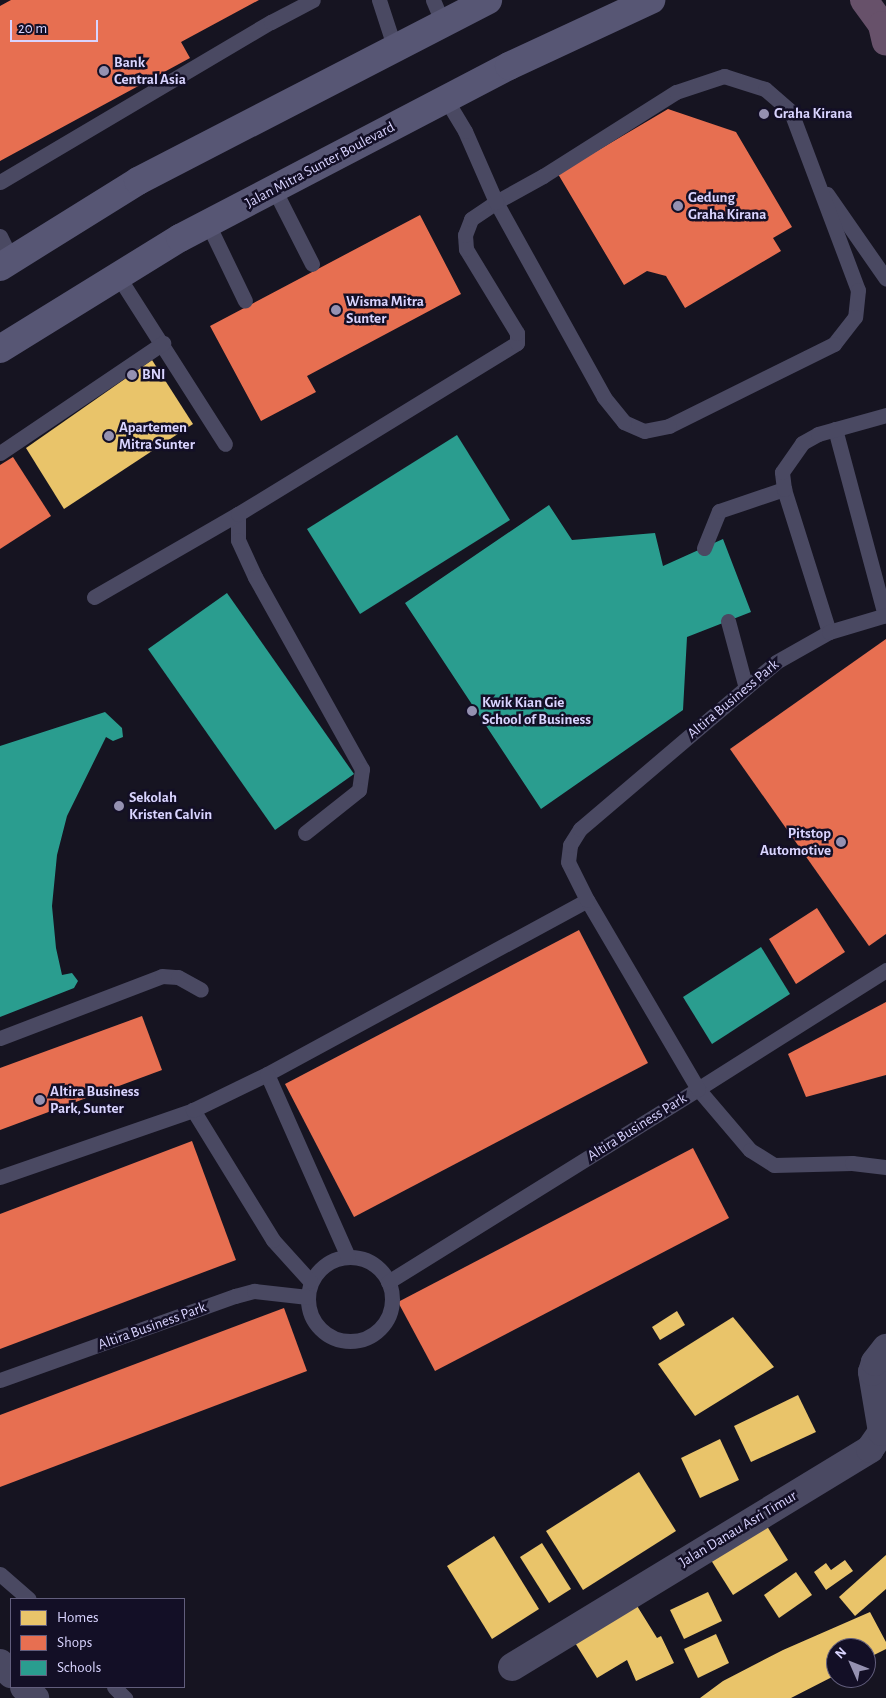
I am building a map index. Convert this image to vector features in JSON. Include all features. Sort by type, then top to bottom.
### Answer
[{"type":"highway","points":[[864,0],[882,25],[886,42]]},
{"type":"main road","points":[[4,254],[138,181],[395,49],[438,12],[488,0]]},
{"type":"main road","name":"Jalan Mitra Sunter Boulevard","points":[[0,349],[118,276],[208,224],[446,99],[651,0]]},
{"type":"street","name":"Jalan Danau Asri Timur","points":[[512,1667],[870,1449],[882,1432],[872,1372],[875,1362],[886,1348]]},
{"type":"street","points":[[0,1663],[10,1673]]},
{"type":"street","points":[[25,1688],[35,1698]]},
{"type":"lane","points":[[0,182],[271,22],[313,0]]},
{"type":"lane","points":[[379,0],[395,49]]},
{"type":"lane","points":[[94,597],[238,514],[517,343],[517,333],[466,249],[465,235],[472,219],[496,202],[676,92],[724,76],[765,89],[791,112],[858,290],[855,317],[834,344],[669,426],[644,431],[624,422],[604,397],[496,202],[465,131],[446,99]]},
{"type":"lane","points":[[817,181],[886,279]]},
{"type":"lane","points":[[274,189],[312,264]]},
{"type":"lane","points":[[208,224],[245,301]]},
{"type":"lane","points":[[118,276],[163,343],[225,444]]},
{"type":"lane","points":[[0,452],[163,343]]},
{"type":"lane","points":[[829,632],[784,489],[782,472],[790,456],[802,443],[818,434],[886,416]]},
{"type":"lane","points":[[835,429],[886,615]]},
{"type":"lane","points":[[704,548],[719,511],[784,489]]},
{"type":"lane","points":[[238,514],[238,540],[256,577],[362,769],[358,790],[305,833]]},
{"type":"lane","name":"Altira Business Park","points":[[388,1282],[698,1089],[587,900],[568,862],[570,845],[580,829],[776,662],[829,632],[886,615]]},
{"type":"lane","points":[[728,621],[746,688]]},
{"type":"lane","points":[[0,1177],[193,1110],[267,1074],[587,900]]},
{"type":"lane","points":[[886,970],[698,1089],[750,1150],[774,1165],[852,1163],[886,1167]]},
{"type":"lane","points":[[0,1038],[162,976],[178,977],[201,990]]},
{"type":"lane","points":[[267,1074],[348,1257]]},
{"type":"lane","points":[[193,1110],[272,1240],[310,1281]]},
{"type":"lane","points":[[348,1257],[369,1262],[388,1282],[392,1301],[387,1320],[374,1334],[354,1341],[338,1340],[324,1333],[310,1313],[308,1297],[310,1281],[329,1263],[348,1257]]},
{"type":"lane","name":"Altira Business Park","points":[[0,1380],[235,1296],[254,1291],[308,1297]]},
{"type":"lane","points":[[0,1574],[28,1598]]},
{"type":"lane","points":[[115,1688],[125,1698]]},
{"type":"building: Homes","name":"Apartemen Mitra Sunter","points":[[152,360],[193,424],[64,509],[26,448]]},
{"type":"building: Homes","points":[[677,1311],[685,1325],[660,1340],[652,1327]]},
{"type":"building: Homes","points":[[733,1317],[774,1367],[695,1416],[658,1364]]},
{"type":"building: Homes","points":[[798,1395],[816,1432],[751,1462],[734,1426]]},
{"type":"building: Homes","points":[[720,1439],[739,1480],[700,1498],[681,1458]]},
{"type":"building: Homes","points":[[639,1472],[676,1531],[583,1590],[546,1531]]},
{"type":"building: Homes","points":[[765,1523],[788,1560],[733,1595],[709,1557]]},
{"type":"building: Homes","points":[[494,1536],[539,1609],[492,1639],[447,1566]]},
{"type":"building: Homes","points":[[542,1543],[571,1589],[549,1603],[520,1557]]},
{"type":"building: Homes","points":[[886,1555],[886,1589],[855,1616],[839,1597]]},
{"type":"building: Homes","points":[[845,1560],[853,1571],[826,1590],[814,1572],[826,1563],[831,1570]]},
{"type":"building: Homes","points":[[796,1572],[812,1595],[779,1618],[764,1595]]},
{"type":"building: Homes","points":[[708,1592],[722,1621],[684,1639],[670,1610]]},
{"type":"building: Homes","points":[[634,1601],[657,1638],[661,1636],[674,1663],[636,1681],[627,1660],[597,1678],[572,1638]]},
{"type":"building: Homes","points":[[870,1612],[886,1642],[886,1649],[876,1654],[876,1638],[826,1638],[826,1680],[791,1698],[700,1698],[723,1681],[783,1650]]},
{"type":"building: Homes","points":[[716,1634],[729,1663],[698,1678],[684,1649]]},
{"type":"building: Shops","points":[[11,0],[259,0],[181,42],[190,58],[0,161],[0,6]]},
{"type":"building: Shops","name":"Gedung Graha Kirana","points":[[668,109],[736,132],[792,227],[773,238],[781,251],[685,308],[666,276],[647,271],[624,285],[558,174]]},
{"type":"building: Shops","name":"Wisma Mitra Sunter","points":[[420,215],[461,294],[307,376],[316,392],[261,421],[210,326]]},
{"type":"building: Shops","points":[[13,457],[51,516],[0,549],[0,465]]},
{"type":"building: Shops","name":"Pitstop Automotive","points":[[886,639],[886,934],[869,946],[730,749]]},
{"type":"building: Shops","points":[[817,908],[845,952],[796,984],[769,939]]},
{"type":"building: Shops","points":[[579,930],[648,1063],[354,1217],[285,1084]]},
{"type":"building: Shops","points":[[886,1002],[886,1075],[806,1097],[788,1054]]},
{"type":"building: Shops","name":"Altira Business Park, Sunter","points":[[142,1016],[162,1070],[0,1130],[0,1068]]},
{"type":"building: Shops","points":[[192,1141],[236,1260],[0,1349],[0,1214]]},
{"type":"building: Shops","points":[[693,1148],[729,1218],[435,1371],[398,1302]]},
{"type":"building: Shops","points":[[284,1308],[307,1371],[0,1487],[0,1415]]},
{"type":"building: Schools","points":[[457,435],[510,520],[360,614],[307,529]]},
{"type":"building: Schools","points":[[549,505],[572,540],[655,533],[663,566],[723,539],[751,612],[687,637],[683,710],[541,809],[405,603]]},
{"type":"building: Schools","points":[[227,593],[354,774],[275,830],[148,649]]},
{"type":"building: Schools","points":[[105,712],[122,728],[123,737],[113,741],[106,737],[67,816],[57,855],[52,906],[56,948],[62,975],[72,973],[78,981],[74,988],[0,1017],[0,746]]},
{"type":"building: Schools","points":[[761,947],[790,994],[712,1044],[683,997]]},
{"type":"place","name":"Bank Central Asia","points":[[104,71]]},
{"type":"place","name":"Graha Kirana","points":[[764,114]]},
{"type":"place","name":"Gedung Graha Kirana","points":[[678,206]]},
{"type":"place","name":"Wisma Mitra Sunter","points":[[336,310]]},
{"type":"place","name":"BNI","points":[[132,375]]},
{"type":"place","name":"Apartemen Mitra Sunter","points":[[109,436]]},
{"type":"place","name":"Kwik Kian Gie School of Business","points":[[472,711]]},
{"type":"place","name":"Sekolah Kristen Calvin","points":[[119,806]]},
{"type":"place","name":"Pitstop Automotive","points":[[841,842]]},
{"type":"place","name":"Altira Business Park, Sunter","points":[[40,1100]]}]
